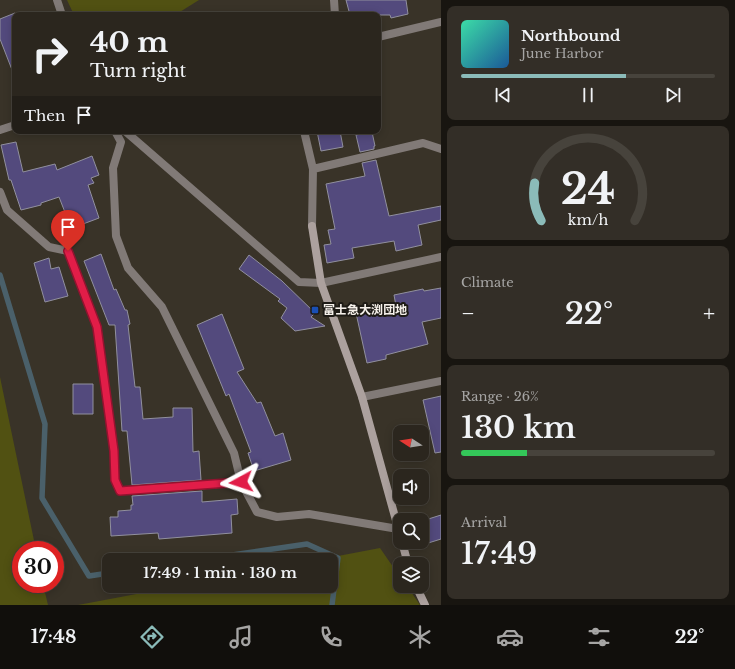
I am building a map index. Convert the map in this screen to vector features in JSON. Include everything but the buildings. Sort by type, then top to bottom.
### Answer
[{"type":"street","points":[[57,0],[61,12]]},
{"type":"street","points":[[334,0],[335,12]]},
{"type":"street","points":[[381,36],[441,22]]},
{"type":"street","points":[[0,130],[12,125]]},
{"type":"street","points":[[117,134],[121,142],[113,168],[116,236],[128,268],[162,307],[234,453],[241,482],[257,512],[278,517],[310,514],[393,531]]},
{"type":"street","points":[[128,134],[299,282],[321,282],[441,257]]},
{"type":"street","points":[[305,134],[313,169],[312,226],[321,282],[362,397],[394,513]]},
{"type":"street","points":[[313,169],[423,143],[441,149]]},
{"type":"street","points":[[0,192],[7,210],[50,247],[68,251],[97,327],[113,443],[115,480],[120,491],[241,482]]},
{"type":"street","points":[[362,397],[441,381]]},
{"type":"street","points":[[419,593],[425,605]]},
{"type":"shaded area","points":[[67,0],[199,0],[180,12],[73,12]]},
{"type":"shaded area","points":[[0,377],[34,541],[12,541],[12,593],[45,593],[48,605],[0,605]]},
{"type":"shaded area","points":[[380,548],[393,567],[393,593],[412,593],[420,605],[78,605],[142,593],[338,593],[338,556]]},
{"type":"waterway","points":[[0,275],[45,424],[42,498],[89,576],[102,574]]},
{"type":"waterway","points":[[246,553],[307,544],[327,553]]},
{"type":"waterway","points":[[332,605],[334,593]]},
{"type":"place","name":"富士急大渕団地","points":[[315,310]]},
{"type":"route","points":[[68,251],[97,327],[114,451],[115,480],[120,491],[241,482]]}]
